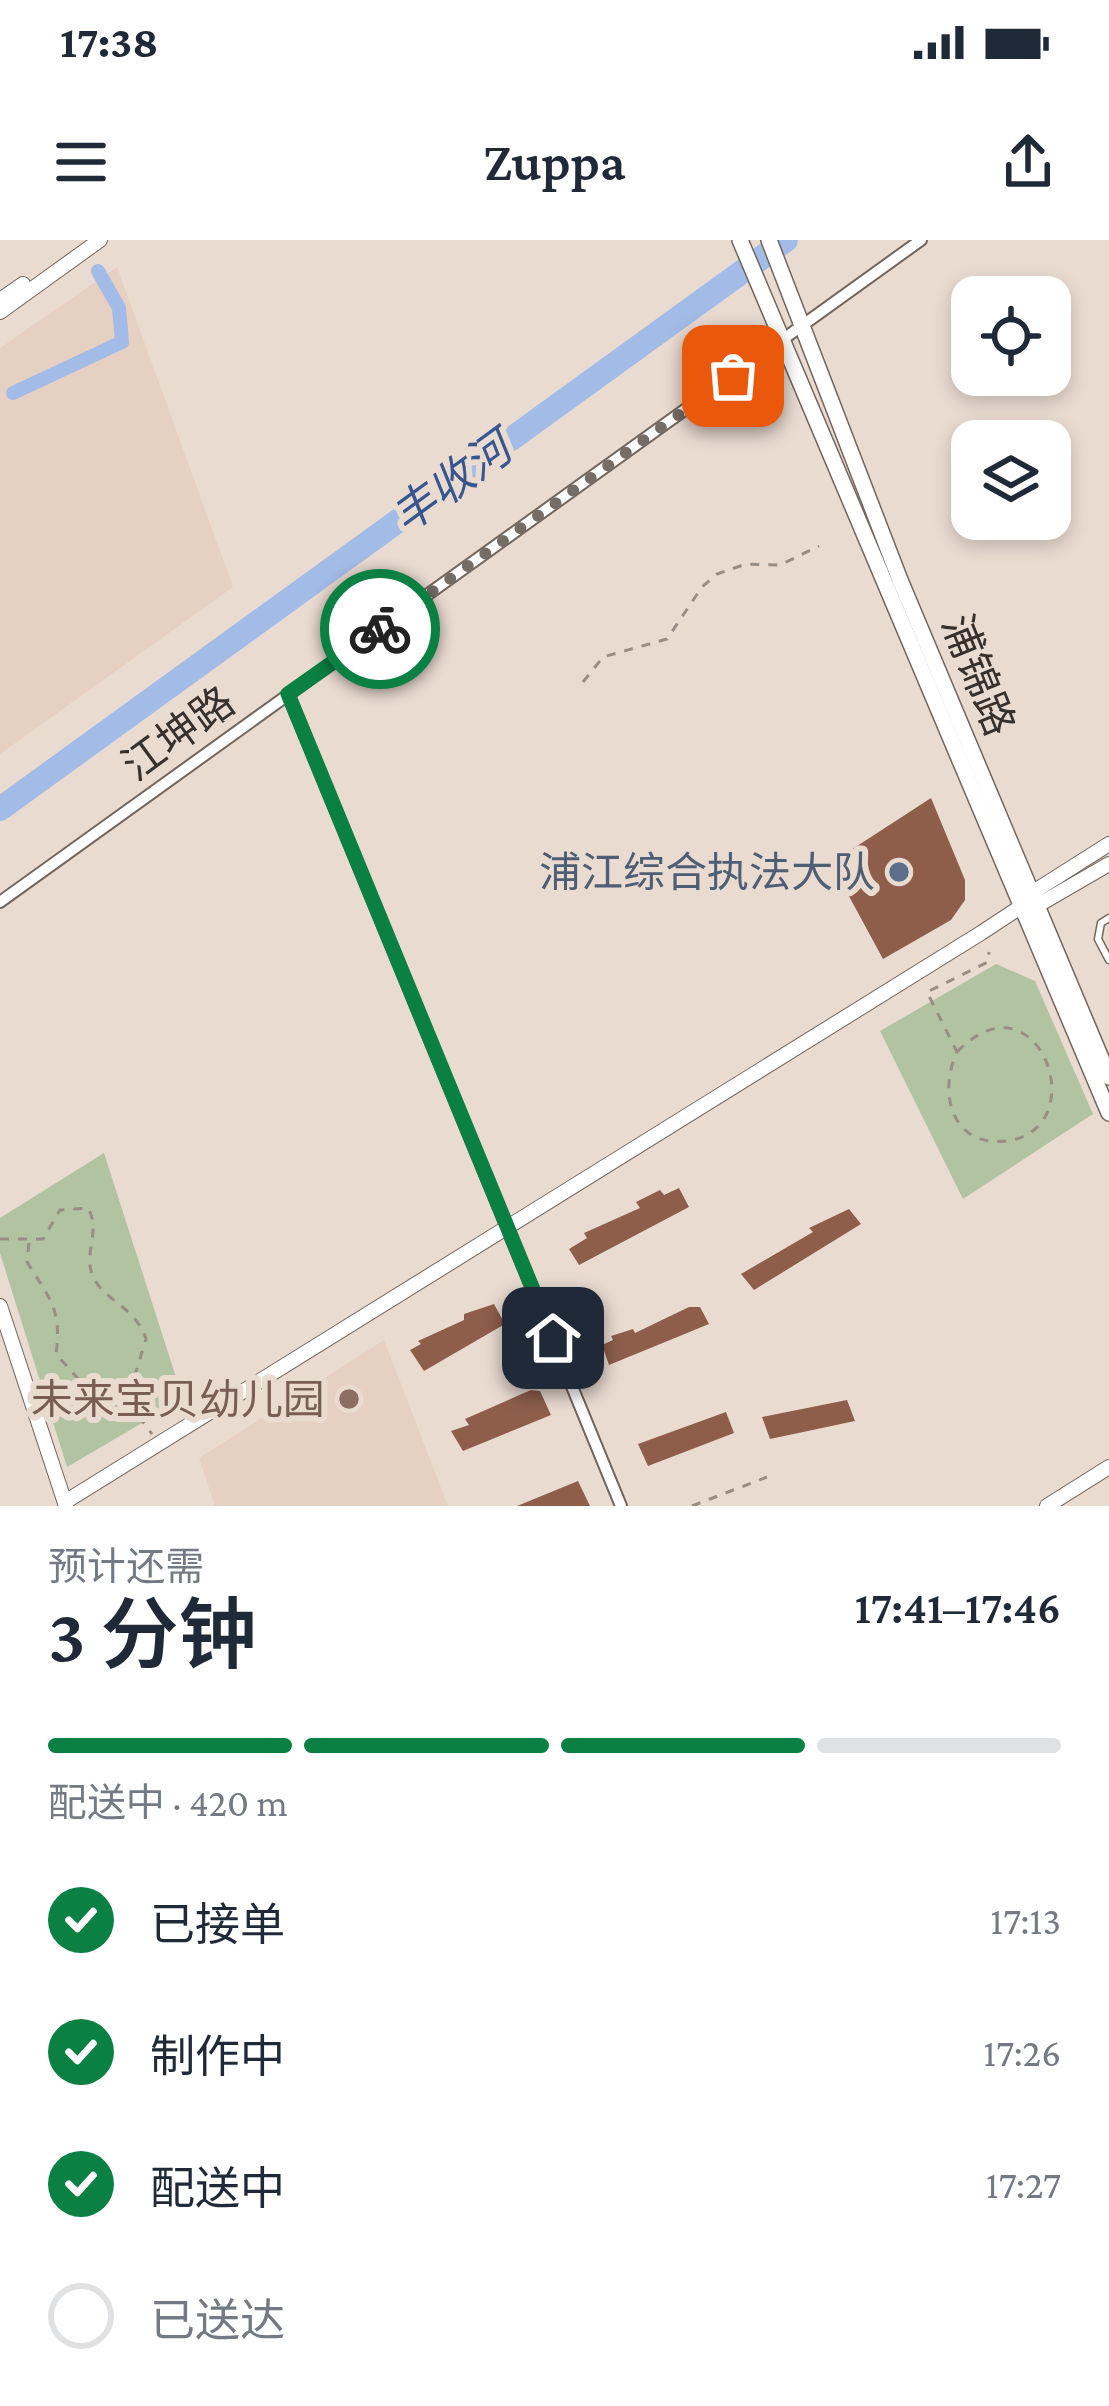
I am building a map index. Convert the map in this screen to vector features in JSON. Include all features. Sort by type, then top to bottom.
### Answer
[{"type":"main road","points":[[740,240],[1030,903],[1109,1113]]},
{"type":"main road","name":"浦锦路","points":[[769,240],[1030,903],[1109,1077]]},
{"type":"street","points":[[0,300],[86,240]]},
{"type":"street","points":[[0,312],[100,240]]},
{"type":"street","name":"江坤路","points":[[0,902],[920,240]]},
{"type":"street","points":[[288,694],[621,1506]]},
{"type":"street","points":[[0,1306],[66,1504],[1030,903],[1109,844]]},
{"type":"street","points":[[1030,903],[1109,864]]},
{"type":"street","points":[[1047,1506],[1109,1467]]},
{"type":"lane","points":[[1109,918],[1101,923],[1098,939],[1109,960]]},
{"type":"path","points":[[584,682],[603,657],[667,639],[717,574],[746,565],[781,566],[819,546]]},
{"type":"path","points":[[957,1052],[927,992],[988,962],[988,952]]},
{"type":"path","points":[[994,1030],[1025,1034],[1037,1044],[1053,1071],[1051,1099],[1039,1124],[1008,1141],[964,1131],[948,1106],[946,1076],[957,1052],[994,1030]]},
{"type":"path","points":[[29,1244],[52,1230],[59,1210],[88,1208],[94,1218],[92,1274],[97,1285],[131,1310],[146,1340],[128,1401],[153,1436]]},
{"type":"path","points":[[0,1240],[8,1236],[29,1244]]},
{"type":"path","points":[[29,1244],[27,1262],[56,1309],[62,1336],[56,1354],[68,1375],[81,1382]]},
{"type":"path","points":[[692,1506],[767,1477]]},
{"type":"shaded area","points":[[117,267],[233,587],[0,754],[0,348]]},
{"type":"shaded area","name":"未来宝贝幼儿园","points":[[384,1340],[448,1506],[215,1506],[199,1458]]},
{"type":"green space","points":[[996,964],[1035,981],[1093,1114],[963,1199],[880,1031]]},
{"type":"green space","points":[[104,1153],[183,1399],[67,1467],[0,1253],[0,1218]]},
{"type":"building","name":"浦江综合执法大队","points":[[931,798],[965,880],[965,900],[951,920],[883,959],[831,863]]},
{"type":"building","points":[[679,1188],[689,1207],[579,1265],[569,1249],[587,1238],[584,1233],[640,1208],[636,1202],[660,1190],[664,1195]]},
{"type":"building","points":[[849,1209],[861,1224],[754,1290],[741,1274],[813,1232],[809,1228]]},
{"type":"building","points":[[494,1304],[505,1324],[424,1371],[410,1350],[421,1344],[418,1341],[464,1320],[464,1314]]},
{"type":"building","points":[[689,1307],[700,1307],[709,1324],[609,1365],[602,1345],[613,1340],[611,1336],[633,1329],[635,1333]]},
{"type":"building","points":[[531,1390],[540,1391],[551,1415],[463,1451],[451,1431],[469,1425],[465,1419]]},
{"type":"building","points":[[847,1400],[855,1421],[770,1439],[762,1417]]},
{"type":"building","points":[[726,1412],[734,1433],[648,1466],[638,1444]]},
{"type":"building","points":[[578,1481],[590,1506],[517,1506]]},
{"type":"waterway","name":"丰收河","points":[[0,809],[786,240]]},
{"type":"waterway","points":[[13,393],[122,342],[119,308],[98,271]]},
{"type":"way so far","points":[[380,629],[733,376]]},
{"type":"place","name":"浦江综合执法大队","points":[[899,872]]},
{"type":"place","name":"未来宝贝幼儿园","points":[[349,1399]]},
{"type":"route","points":[[380,629],[288,694],[553,1338]]}]
